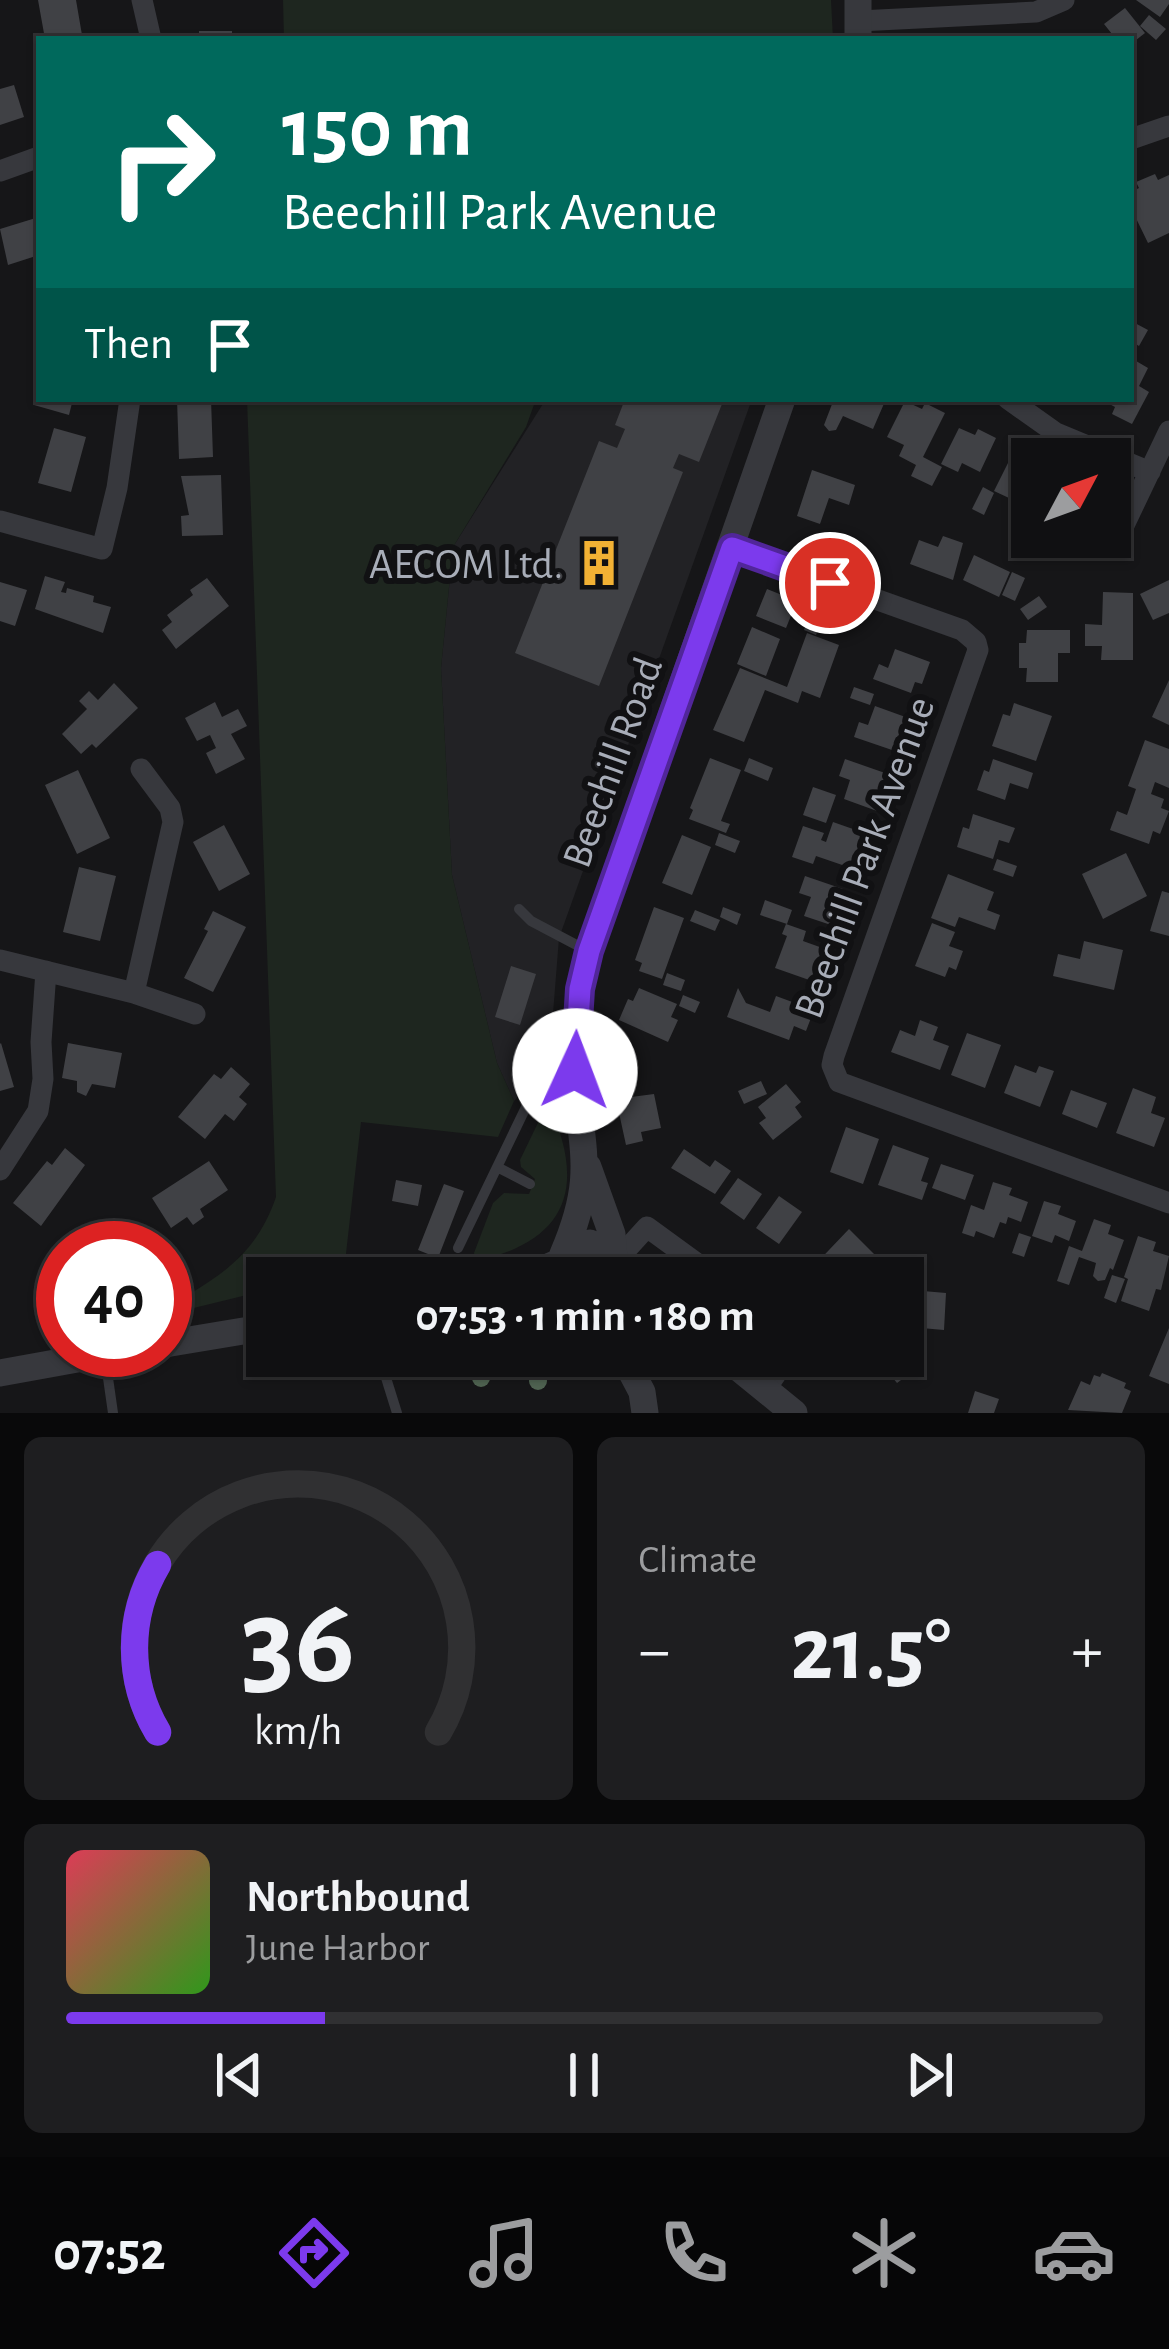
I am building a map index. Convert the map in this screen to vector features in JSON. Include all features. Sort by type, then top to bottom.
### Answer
[{"type":"street","points":[[142,0],[150,36]]},
{"type":"street","points":[[859,20],[1036,12],[1064,0]]},
{"type":"street","points":[[1134,139],[1169,126]]},
{"type":"street","points":[[0,171],[36,158]]},
{"type":"street","points":[[0,521],[102,549],[130,402]]},
{"type":"street","name":"Beechill Road","points":[[621,1257],[586,1163],[575,1071],[580,989],[589,951],[781,402]]},
{"type":"street","points":[[1012,402],[1056,433],[1150,472]]},
{"type":"street","points":[[1131,511],[1169,431]]},
{"type":"street","name":"Beechill Park Avenue","points":[[732,548],[962,630],[971,635],[978,650],[834,1056],[832,1065],[839,1082],[1169,1203]]},
{"type":"street","points":[[134,993],[173,822],[170,808],[141,769]]},
{"type":"street","points":[[0,960],[134,993],[195,1014]]},
{"type":"street","points":[[0,1170],[38,1112],[46,971]]},
{"type":"street","name":"Beechill Road","points":[[561,1257],[580,1210],[586,1163]]},
{"type":"street","points":[[630,1257],[647,1227],[688,1257]]},
{"type":"street","points":[[570,1257],[590,1243],[611,1257]]},
{"type":"street","points":[[192,1340],[246,1330]]},
{"type":"street","points":[[0,1373],[36,1366]]},
{"type":"street","points":[[634,1377],[645,1413]]},
{"type":"street","points":[[749,1377],[794,1413]]},
{"type":"street","points":[[765,1390],[773,1377]]},
{"type":"lane","points":[[519,909],[560,938],[589,951]]},
{"type":"lane","points":[[458,1248],[527,1105],[556,1076],[575,1071]]},
{"type":"lane","points":[[497,1167],[530,1184]]},
{"type":"lane","points":[[113,1413],[114,1377]]},
{"type":"lane","points":[[386,1377],[397,1413]]},
{"type":"shaded area","points":[[283,0],[831,0],[833,36],[284,36]]},
{"type":"shaded area","points":[[247,402],[535,402],[526,427],[453,547],[441,668],[452,875],[497,1063],[514,1101],[498,1137],[361,1122],[346,1257],[246,1257],[246,1295],[192,1308],[192,1292],[246,1251],[276,1197]]},
{"type":"shaded area","points":[[544,402],[751,402],[559,938],[549,1064],[514,1101],[497,1063],[452,875],[441,668],[453,547]]},
{"type":"shaded area","points":[[548,1102],[566,1159],[562,1205],[533,1239],[508,1252],[476,1257],[493,1203],[504,1193],[529,1194],[535,1179],[520,1160]]},
{"type":"building","points":[[38,0],[76,0],[82,35],[44,36]]},
{"type":"building","points":[[1136,0],[1169,0],[1169,4],[1160,17]]},
{"type":"building","points":[[1125,8],[1145,33],[1134,42],[1134,36],[1114,36],[1104,24]]},
{"type":"building","points":[[1149,15],[1166,29],[1156,40],[1140,26]]},
{"type":"building","points":[[199,31],[232,31],[232,36],[199,36]]},
{"type":"building","points":[[14,85],[24,117],[0,125],[0,89]]},
{"type":"building","points":[[1155,174],[1158,180],[1169,175],[1169,233],[1148,243],[1134,214],[1136,182]]},
{"type":"building","points":[[36,218],[36,256],[8,265],[0,229]]},
{"type":"building","points":[[1134,323],[1148,330],[1139,346],[1134,343]]},
{"type":"building","points":[[1134,360],[1148,368],[1139,386],[1149,392],[1132,424],[1112,414],[1115,407],[1106,402],[1134,402]]},
{"type":"building","points":[[36,399],[72,402],[69,415],[34,405]]},
{"type":"building","points":[[177,402],[211,402],[213,457],[179,459]]},
{"type":"building","name":"AECOM Ltd.","points":[[624,402],[723,402],[699,462],[679,454],[673,468],[683,472],[599,686],[515,653],[599,441],[617,448],[625,429],[615,425]]},
{"type":"building","points":[[833,402],[885,402],[873,429],[843,416],[836,430],[829,431],[824,425]]},
{"type":"building","points":[[904,402],[922,409],[925,403],[945,413],[923,457],[942,467],[932,486],[911,476],[916,465],[899,456],[904,445],[887,437]]},
{"type":"building","points":[[54,428],[86,437],[71,492],[38,483]]},
{"type":"building","points":[[959,428],[975,435],[978,429],[996,438],[980,472],[962,463],[958,472],[941,464]]},
{"type":"building","points":[[1011,457],[1009,498],[994,491]]},
{"type":"building","points":[[812,470],[855,485],[849,505],[829,498],[820,524],[797,516]]},
{"type":"building","points":[[221,475],[223,535],[182,536],[181,516],[189,515],[181,476]]},
{"type":"building","points":[[983,487],[994,493],[984,515],[972,509]]},
{"type":"building","points":[[943,536],[963,543],[953,580],[910,564],[919,540],[938,547]]},
{"type":"building","points":[[974,555],[1010,572],[999,597],[963,580]]},
{"type":"building","points":[[1012,572],[1025,578],[1015,601],[1002,595]]},
{"type":"building","points":[[45,576],[65,582],[61,592],[66,593],[67,588],[94,596],[93,602],[111,607],[103,633],[35,609]]},
{"type":"building","points":[[207,578],[229,606],[176,649],[162,630],[172,622],[167,615]]},
{"type":"building","points":[[1169,580],[1169,613],[1153,620],[1140,594]]},
{"type":"building","points":[[0,582],[27,590],[15,626],[0,621]]},
{"type":"building","points":[[767,589],[797,601],[786,628],[756,616]]},
{"type":"building","points":[[1103,592],[1133,593],[1133,660],[1101,660],[1102,646],[1085,646],[1085,624],[1102,625]]},
{"type":"building","points":[[1039,596],[1047,607],[1028,620],[1020,609]]},
{"type":"building","points":[[811,611],[823,616],[816,635],[804,630]]},
{"type":"building","points":[[752,627],[780,639],[766,676],[737,664]]},
{"type":"building","points":[[1027,630],[1070,630],[1070,653],[1058,653],[1058,682],[1026,682],[1027,668],[1019,668],[1019,643],[1026,643]]},
{"type":"building","points":[[807,633],[839,645],[820,698],[802,691],[798,703],[765,690],[744,742],[713,730],[740,668],[787,687]]},
{"type":"building","points":[[895,649],[930,662],[922,684],[915,682],[911,693],[873,679],[879,664],[888,668]]},
{"type":"building","points":[[1169,680],[1169,725],[1152,717]]},
{"type":"building","points":[[114,683],[138,708],[96,748],[92,744],[81,754],[62,734],[87,709],[79,701],[89,691],[98,700]]},
{"type":"building","points":[[854,687],[874,694],[870,705],[850,698]]},
{"type":"building","points":[[215,702],[222,717],[238,709],[247,726],[231,734],[245,759],[216,774],[206,753],[216,748],[210,735],[197,741],[185,718]]},
{"type":"building","points":[[1014,703],[1052,716],[1036,761],[992,746],[1003,714],[1010,716]]},
{"type":"building","points":[[875,706],[911,719],[904,740],[896,737],[892,750],[854,737],[859,722],[868,725]]},
{"type":"building","points":[[1145,740],[1169,749],[1169,788],[1155,782],[1151,794],[1164,799],[1161,808],[1169,811],[1160,834],[1153,831],[1149,844],[1110,830],[1117,811],[1127,815],[1136,789],[1128,786]]},
{"type":"building","points":[[710,758],[741,770],[721,821],[730,824],[726,833],[689,819]]},
{"type":"building","points":[[749,758],[773,768],[768,781],[744,771]]},
{"type":"building","points":[[845,759],[885,773],[877,811],[844,799],[850,780],[839,776]]},
{"type":"building","points":[[993,759],[1033,773],[1028,789],[1010,783],[1005,800],[977,790]]},
{"type":"building","points":[[78,770],[110,838],[77,854],[45,785]]},
{"type":"building","points":[[813,787],[836,795],[826,823],[803,815]]},
{"type":"building","points":[[973,814],[1015,828],[1009,843],[999,840],[993,859],[957,847]]},
{"type":"building","points":[[833,822],[870,835],[862,857],[856,854],[851,868],[816,856],[813,864],[792,857],[803,826],[824,833],[821,840],[826,842]]},
{"type":"building","points":[[224,825],[250,874],[219,891],[193,842]]},
{"type":"building","points":[[719,833],[740,841],[735,853],[715,845]]},
{"type":"building","points":[[682,835],[711,847],[692,895],[662,883]]},
{"type":"building","points":[[1126,853],[1147,896],[1103,919],[1082,874]]},
{"type":"building","points":[[997,859],[1017,866],[1013,877],[993,870]]},
{"type":"building","points":[[79,867],[116,876],[100,941],[63,932]]},
{"type":"building","points":[[948,874],[994,892],[987,910],[1000,915],[995,930],[959,917],[955,927],[931,918]]},
{"type":"building","points":[[805,876],[843,889],[838,904],[844,906],[837,927],[804,916],[811,897],[799,893]]},
{"type":"building","points":[[1162,891],[1169,893],[1169,936],[1150,931]]},
{"type":"building","points":[[765,900],[792,910],[787,924],[760,915]]},
{"type":"building","points":[[654,907],[684,918],[662,979],[639,971],[642,963],[635,960]]},
{"type":"building","points":[[723,907],[741,914],[737,925],[720,917]]},
{"type":"building","points":[[695,910],[720,920],[715,931],[690,921]]},
{"type":"building","points":[[213,911],[246,927],[213,992],[184,978]]},
{"type":"building","points":[[932,923],[955,932],[949,946],[963,951],[956,970],[949,967],[945,977],[915,966]]},
{"type":"building","points":[[786,924],[806,931],[803,941],[828,950],[821,972],[816,970],[812,981],[775,968],[787,936],[782,934]]},
{"type":"building","points":[[1084,941],[1123,950],[1114,990],[1053,976],[1058,954],[1080,959]]},
{"type":"building","points":[[511,966],[536,974],[520,1025],[495,1017]]},
{"type":"building","points":[[667,973],[685,980],[681,991],[663,985]]},
{"type":"building","points":[[639,988],[677,1004],[671,1017],[678,1020],[668,1042],[619,1020]]},
{"type":"building","points":[[738,988],[746,1003],[770,1012],[776,996],[814,1010],[806,1031],[794,1026],[789,1040],[727,1017]]},
{"type":"building","points":[[683,995],[700,1002],[695,1013],[679,1006]]},
{"type":"building","points":[[920,1020],[938,1027],[933,1040],[949,1046],[940,1070],[891,1052],[900,1030],[915,1036]]},
{"type":"building","points":[[967,1033],[1001,1045],[985,1088],[951,1075]]},
{"type":"building","points":[[68,1043],[122,1053],[115,1088],[92,1084],[86,1096],[77,1092],[77,1081],[62,1078]]},
{"type":"building","points":[[0,1044],[14,1087],[0,1091]]},
{"type":"building","points":[[1015,1065],[1036,1073],[1039,1066],[1054,1071],[1040,1107],[1004,1093]]},
{"type":"building","points":[[231,1067],[250,1084],[239,1097],[247,1104],[234,1121],[225,1114],[205,1139],[178,1117],[214,1074],[221,1079]]},
{"type":"building","points":[[761,1081],[767,1094],[744,1104],[738,1091]]},
{"type":"building","points":[[786,1084],[801,1102],[795,1107],[802,1117],[773,1140],[759,1123],[766,1118],[758,1107]]},
{"type":"building","points":[[1133,1088],[1156,1097],[1151,1113],[1165,1118],[1154,1147],[1116,1133]]},
{"type":"building","points":[[1071,1090],[1107,1103],[1097,1128],[1062,1114]]},
{"type":"building","points":[[654,1094],[661,1128],[641,1132],[643,1141],[626,1145],[616,1099]]},
{"type":"building","points":[[846,1127],[879,1139],[863,1184],[830,1172]]},
{"type":"building","points":[[893,1145],[929,1158],[921,1181],[928,1183],[922,1200],[878,1185]]},
{"type":"building","points":[[65,1148],[85,1165],[45,1221],[36,1222],[13,1203],[47,1161],[52,1165]]},
{"type":"building","points":[[684,1149],[710,1167],[715,1160],[731,1171],[715,1194],[671,1168]]},
{"type":"building","points":[[209,1161],[228,1190],[200,1209],[204,1217],[193,1225],[187,1217],[167,1221],[152,1198]]},
{"type":"building","points":[[941,1164],[974,1175],[965,1200],[932,1188]]},
{"type":"building","points":[[738,1178],[762,1194],[744,1220],[720,1203]]},
{"type":"building","points":[[396,1180],[422,1185],[418,1206],[392,1201]]},
{"type":"building","points":[[993,1182],[1012,1188],[1009,1195],[1028,1202],[1021,1222],[1008,1217],[1006,1224],[1000,1222],[994,1238],[976,1231],[974,1237],[962,1233],[971,1205],[984,1210]]},
{"type":"building","points":[[444,1184],[464,1191],[438,1257],[418,1250]]},
{"type":"building","points":[[779,1196],[802,1212],[779,1244],[756,1228]]},
{"type":"building","points":[[1044,1201],[1061,1206],[1058,1214],[1076,1221],[1069,1241],[1055,1235],[1052,1243],[1032,1236]]},
{"type":"building","points":[[1094,1219],[1111,1225],[1108,1234],[1124,1240],[1113,1270],[1098,1281],[1093,1276],[1096,1263],[1079,1257],[1069,1285],[1057,1281],[1069,1246],[1082,1251]]},
{"type":"building","points":[[849,1229],[876,1256],[875,1257],[822,1257]]},
{"type":"building","points":[[1019,1233],[1031,1237],[1024,1257],[1012,1253]]},
{"type":"building","points":[[1138,1236],[1156,1242],[1153,1251],[1169,1256],[1161,1290],[1156,1289],[1149,1311],[1121,1301]]},
{"type":"building","points":[[1112,1275],[1125,1279],[1116,1303],[1104,1298]]},
{"type":"building","points":[[924,1291],[946,1293],[944,1330],[924,1328]]},
{"type":"building","points":[[1169,1328],[1169,1384],[1149,1376]]},
{"type":"building","points":[[1102,1373],[1126,1383],[1124,1388],[1131,1391],[1122,1413],[1068,1410],[1081,1381],[1090,1385],[1094,1375]]},
{"type":"building","points":[[975,1391],[999,1399],[994,1413],[968,1413]]},
{"type":"place","name":"AECOM Ltd.","points":[[599,563]]},
{"type":"route","points":[[575,1071],[580,989],[589,951],[732,548],[830,583]]}]
